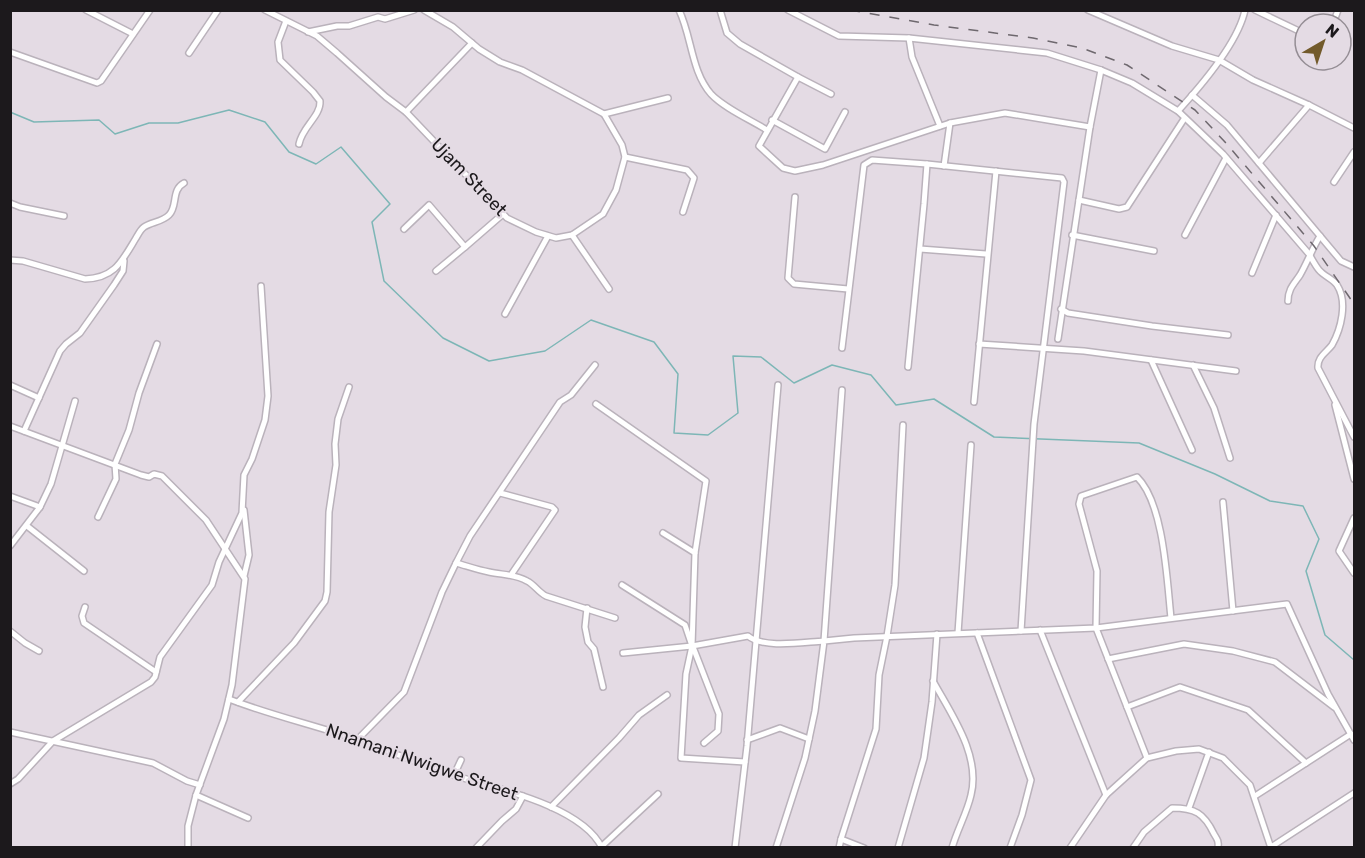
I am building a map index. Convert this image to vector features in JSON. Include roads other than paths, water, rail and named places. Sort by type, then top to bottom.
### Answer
[{"type":"street","points":[[86,10],[133,34]]},
{"type":"street","points":[[10,52],[92,82],[101,81],[150,10]]},
{"type":"street","points":[[189,54],[218,10]]},
{"type":"street","name":"Ujam Street","points":[[265,10],[306,33],[317,36],[406,112],[503,214],[519,225],[548,236],[556,238],[572,235]]},
{"type":"street","points":[[306,33],[349,26],[378,17],[385,19],[414,10]]},
{"type":"street","points":[[424,10],[453,27],[500,62],[522,70],[604,114],[622,145],[625,158],[616,190],[603,214],[572,235],[609,289]]},
{"type":"street","points":[[679,10],[698,72],[711,94],[767,130]]},
{"type":"street","points":[[720,10],[727,33],[740,44],[831,94]]},
{"type":"street","points":[[788,10],[839,36],[958,42],[1047,53],[1101,70],[1132,83],[1178,111],[1226,158],[1309,254],[1319,270],[1338,286],[1343,303],[1336,338],[1318,362],[1318,368],[1354,437]]},
{"type":"street","points":[[1088,10],[1172,46],[1219,60],[1253,80],[1309,105],[1354,129]]},
{"type":"street","points":[[1178,111],[1219,60],[1242,21],[1245,10]]},
{"type":"street","points":[[1255,10],[1293,28]]},
{"type":"street","points":[[286,21],[278,42],[280,60],[318,96],[321,106],[301,134],[299,144]]},
{"type":"street","points":[[909,38],[912,57],[940,126]]},
{"type":"street","points":[[406,112],[472,43]]},
{"type":"street","points":[[1058,339],[1072,236],[1101,70]]},
{"type":"street","points":[[798,77],[759,146],[783,168],[795,171],[823,165],[950,123],[1005,113],[1090,127]]},
{"type":"street","points":[[1192,95],[1227,125],[1341,261],[1354,267]]},
{"type":"street","points":[[604,114],[668,98]]},
{"type":"street","points":[[1259,163],[1309,105]]},
{"type":"street","points":[[823,165],[825,149],[845,112]]},
{"type":"street","points":[[1079,200],[1119,209],[1127,207],[1184,119]]},
{"type":"street","points":[[772,120],[825,149]]},
{"type":"street","points":[[944,166],[950,123]]},
{"type":"street","points":[[1334,182],[1354,152]]},
{"type":"street","points":[[625,158],[687,170],[694,178],[683,212]]},
{"type":"street","points":[[1185,236],[1226,158]]},
{"type":"street","points":[[842,348],[864,165],[872,160],[1062,178],[1064,182],[1034,424],[1021,631]]},
{"type":"street","points":[[908,368],[927,164]]},
{"type":"street","points":[[974,402],[986,254],[996,171]]},
{"type":"street","points":[[24,431],[60,351],[80,333],[114,285],[123,271],[124,261],[141,229],[170,213],[177,189],[184,183]]},
{"type":"street","points":[[795,196],[788,278],[794,284],[848,289]]},
{"type":"street","points":[[10,203],[64,216]]},
{"type":"street","points":[[404,229],[429,205],[465,247]]},
{"type":"street","points":[[436,271],[503,214]]},
{"type":"street","points":[[1252,273],[1276,215]]},
{"type":"street","points":[[505,314],[548,236]]},
{"type":"street","points":[[1072,236],[1154,251]]},
{"type":"street","points":[[1288,301],[1288,292],[1301,274],[1320,236]]},
{"type":"street","points":[[920,249],[986,254]]},
{"type":"street","points":[[10,260],[23,261],[85,279],[105,274],[124,261]]},
{"type":"street","points":[[10,784],[18,779],[53,741],[151,682],[160,657],[212,585],[219,562],[242,513],[244,475],[265,420],[268,396],[261,286]]},
{"type":"street","points":[[1061,309],[1068,313],[1142,325],[1228,335]]},
{"type":"street","points":[[98,517],[116,479],[115,464],[129,430],[139,393],[157,344]]},
{"type":"street","points":[[979,344],[1045,348],[1236,371]]},
{"type":"street","points":[[1151,360],[1192,450]]},
{"type":"street","points":[[357,740],[404,692],[442,592],[470,536],[560,402],[571,395],[595,365]]},
{"type":"street","points":[[1193,365],[1214,408],[1230,458]]},
{"type":"street","points":[[10,385],[39,398]]},
{"type":"street","points":[[735,848],[745,762],[778,385]]},
{"type":"street","points":[[238,702],[294,643],[325,601],[329,512],[336,465],[335,444],[338,419],[349,387]]},
{"type":"street","points":[[776,848],[805,758],[815,711],[824,641],[842,390]]},
{"type":"street","points":[[1332,395],[1354,479]]},
{"type":"street","points":[[10,546],[40,507],[51,484],[75,401]]},
{"type":"street","points":[[596,404],[705,481],[695,553],[692,646],[686,674],[681,758],[745,762]]},
{"type":"street","points":[[839,848],[876,729],[879,675],[895,585],[903,425]]},
{"type":"street","points":[[10,426],[141,475],[149,477],[154,474],[162,477],[206,520],[244,576]]},
{"type":"street","points":[[958,633],[971,444]]},
{"type":"street","points":[[1147,758],[1096,628],[1097,571],[1078,504],[1081,496],[1137,477],[1146,486],[1161,533],[1171,618]]},
{"type":"street","points":[[500,493],[552,507],[555,510],[511,575]]},
{"type":"street","points":[[10,496],[40,507]]},
{"type":"street","points":[[188,848],[188,826],[196,795],[229,699],[244,576],[249,555],[242,501]]},
{"type":"street","points":[[1223,502],[1233,611]]},
{"type":"street","points":[[1354,518],[1339,550],[1354,573]]},
{"type":"street","points":[[27,526],[84,571]]},
{"type":"street","points":[[663,533],[695,553]]},
{"type":"street","points":[[456,563],[488,572],[511,575],[529,582],[538,592],[546,596],[615,618]]},
{"type":"street","points":[[622,585],[685,625],[719,714],[718,731],[704,743]]},
{"type":"street","points":[[623,653],[692,646],[748,636],[754,642],[788,644],[887,636],[1096,628],[1287,604],[1337,710],[1354,740]]},
{"type":"street","points":[[85,607],[82,616],[84,623],[156,672]]},
{"type":"street","points":[[586,608],[585,627],[588,642],[594,649],[603,687]]},
{"type":"street","points":[[1040,630],[1106,795]]},
{"type":"street","points":[[10,631],[39,651]]},
{"type":"street","points":[[977,633],[1031,780],[1010,848]]},
{"type":"street","points":[[898,848],[924,758],[937,634]]},
{"type":"street","points":[[1108,659],[1184,644],[1233,651],[1275,662],[1337,710]]},
{"type":"street","points":[[933,681],[963,738],[972,763],[972,793],[952,848]]},
{"type":"street","points":[[1127,707],[1180,687],[1248,710],[1306,763]]},
{"type":"street","points":[[550,807],[639,715],[667,695]]},
{"type":"street","name":"Nnamani Nwigwe Street","points":[[229,699],[523,796],[550,807],[587,828],[601,847]]},
{"type":"street","points":[[747,740],[780,728],[809,739]]},
{"type":"street","points":[[10,732],[153,763],[187,781],[200,784]]},
{"type":"street","points":[[1255,796],[1351,734]]},
{"type":"street","points":[[1070,848],[1106,795],[1147,758],[1176,751],[1199,749],[1223,758],[1250,785],[1271,847],[1354,793]]},
{"type":"street","points":[[1189,808],[1209,752]]},
{"type":"street","points":[[454,775],[461,760]]},
{"type":"street","points":[[601,847],[658,794]]},
{"type":"street","points":[[196,795],[248,818]]},
{"type":"street","points":[[476,848],[516,809],[523,796]]},
{"type":"street","points":[[1133,848],[1144,832],[1172,808],[1189,808],[1208,820],[1219,842],[1218,848]]},
{"type":"street","points":[[841,839],[864,848]]},
{"type":"waterway","points":[[10,112],[34,122],[99,120],[115,134],[149,123],[178,123],[229,110],[265,122],[289,152],[316,164],[341,147],[390,204],[372,222],[384,281],[443,338],[489,361],[545,351],[591,320],[654,342],[678,374],[674,433],[708,435],[738,413],[733,356],[761,357],[794,383],[832,365],[871,375],[896,405],[934,399],[994,437],[1139,443],[1215,474],[1270,501],[1303,506],[1319,539],[1306,571],[1325,635],[1354,660]]},
{"type":"railway","points":[[850,10],[934,25],[1033,38],[1082,48],[1127,65],[1195,110],[1314,246],[1354,304]]}]
